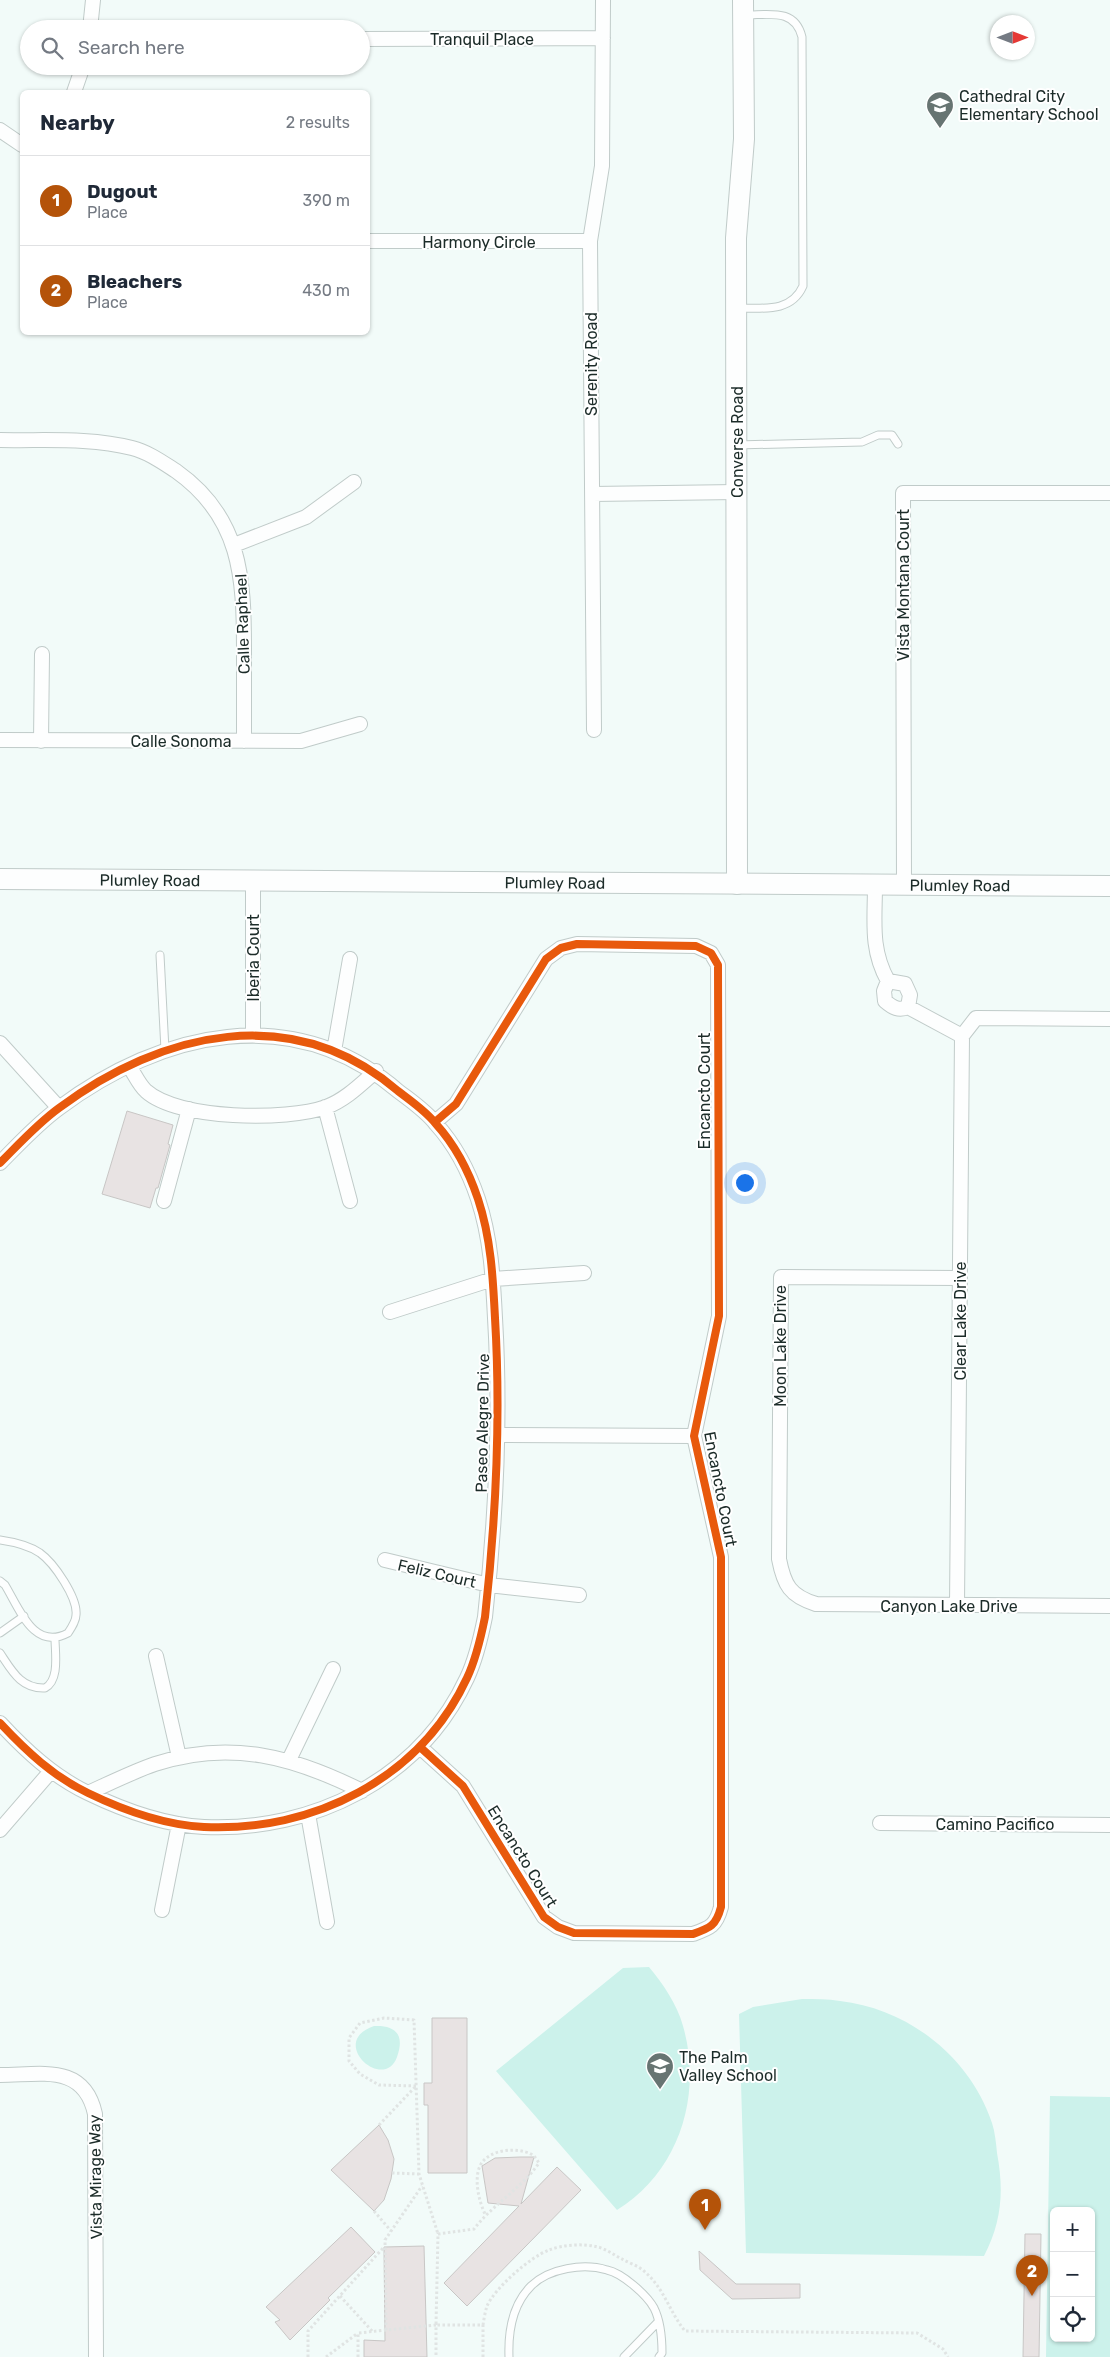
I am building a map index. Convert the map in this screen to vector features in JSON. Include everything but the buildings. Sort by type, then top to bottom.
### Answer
[{"type":"street","points":[[91,20],[93,0]]},
{"type":"street","name":"Serenity Road","points":[[594,730],[590,241],[602,166],[603,0]]},
{"type":"street","name":"Converse Road","points":[[737,884],[736,238],[744,139],[743,7]]},
{"type":"street","name":"Tranquil Place","points":[[370,39],[603,38]]},
{"type":"street","points":[[75,90],[80,75]]},
{"type":"street","points":[[0,130],[20,144]]},
{"type":"street","name":"Harmony Circle","points":[[370,241],[590,241]]},
{"type":"street","name":"Calle Raphael","points":[[0,440],[101,442],[134,449],[160,460],[190,481],[215,510],[234,545],[241,572],[244,602],[244,741]]},
{"type":"street","points":[[234,545],[306,517],[354,482]]},
{"type":"street","points":[[592,494],[737,492]]},
{"type":"street","name":"Vista Montana Court","points":[[904,885],[902,493],[1110,493]]},
{"type":"street","points":[[41,741],[42,654]]},
{"type":"street","name":"Calle Sonoma","points":[[0,740],[301,741],[360,724]]},
{"type":"street","name":"Plumley Road","points":[[0,879],[1110,886]]},
{"type":"street","name":"Iberia Court","points":[[253,1035],[254,881]]},
{"type":"street","points":[[875,885],[874,949],[879,966],[888,981],[905,984],[910,995],[908,1008]]},
{"type":"street","name":"Encancto Court","points":[[420,1747],[462,1786],[544,1917],[558,1928],[574,1933],[692,1934],[708,1929],[717,1920],[721,1907],[720,1557],[694,1436],[719,1316],[718,966],[711,953],[696,946],[577,944],[561,948],[546,959],[456,1104],[435,1122]]},
{"type":"street","points":[[334,1050],[350,959]]},
{"type":"street","points":[[888,981],[884,991],[885,1001],[892,1008],[902,1010],[908,1008],[962,1036],[976,1018],[1110,1019]]},
{"type":"street","name":"Paseo Alegre Drive","points":[[0,1163],[30,1132],[59,1108],[95,1084],[165,1050],[215,1038],[253,1035],[292,1038],[334,1050],[376,1071],[435,1122],[457,1154],[478,1199],[489,1240],[493,1279],[497,1348],[498,1435],[489,1585],[479,1646],[468,1677],[451,1709],[420,1747],[385,1778],[362,1791],[308,1814],[277,1822],[203,1827],[179,1824],[145,1815],[88,1793],[51,1771],[22,1746],[0,1723]]},
{"type":"street","name":"Clear Lake Drive","points":[[957,1606],[962,1036]]},
{"type":"street","points":[[0,1043],[59,1108]]},
{"type":"street","points":[[129,1066],[146,1091],[167,1102],[188,1109],[226,1115],[258,1116],[294,1114],[325,1107],[346,1097],[376,1071]]},
{"type":"street","points":[[325,1107],[350,1201]]},
{"type":"street","points":[[164,1201],[188,1109]]},
{"type":"street","points":[[390,1312],[493,1279],[584,1273]]},
{"type":"street","name":"Moon Lake Drive","points":[[791,1592],[782,1578],[779,1559],[781,1277],[960,1278]]},
{"type":"street","points":[[498,1435],[694,1436]]},
{"type":"street","name":"Feliz Court","points":[[385,1560],[489,1585],[579,1595]]},
{"type":"street","name":"Canyon Lake Drive","points":[[791,1592],[803,1600],[816,1604],[1110,1606]]},
{"type":"street","points":[[156,1656],[179,1757]]},
{"type":"street","points":[[289,1760],[333,1669]]},
{"type":"street","points":[[88,1793],[153,1764],[179,1757],[212,1752],[247,1753],[289,1760],[324,1772],[362,1791]]},
{"type":"street","points":[[0,1830],[51,1771]]},
{"type":"street","points":[[308,1814],[327,1922]]},
{"type":"street","name":"Camino Pacifico","points":[[880,1823],[1110,1825]]},
{"type":"street","points":[[162,1910],[179,1824]]},
{"type":"street","name":"Vista Mirage Way","points":[[0,2075],[62,2075],[80,2083],[91,2097],[95,2114],[96,2357]]},
{"type":"lane","points":[[737,308],[777,308],[790,303],[799,294],[803,286],[802,37],[799,26],[792,18],[743,7]]},
{"type":"lane","points":[[737,445],[862,442],[878,435],[892,435],[898,444]]},
{"type":"lane","points":[[160,955],[165,1050]]},
{"type":"lane","points":[[0,1540],[16,1542],[41,1554],[53,1566],[75,1603],[76,1616],[68,1632],[55,1638],[40,1636],[33,1630],[0,1580]]},
{"type":"lane","points":[[0,1633],[24,1616]]},
{"type":"lane","points":[[0,1653],[14,1675],[26,1686],[45,1688],[52,1680],[55,1666],[55,1638]]},
{"type":"lane","points":[[509,2357],[508,2333],[515,2309],[531,2286],[553,2273],[581,2266],[608,2270],[632,2285],[647,2299],[654,2310],[662,2337],[662,2353],[659,2357]]},
{"type":"lane","points":[[624,2357],[658,2322]]},
{"type":"path","points":[[416,2086],[378,2085],[360,2074],[349,2060],[349,2038],[360,2023],[384,2018],[414,2020],[419,2174],[438,2234],[436,2357]]},
{"type":"path","points":[[378,2125],[416,2086]]},
{"type":"path","points":[[438,2234],[474,2229],[486,2214],[529,2177],[539,2162],[533,2154],[515,2150],[499,2152],[489,2156],[481,2164],[478,2188],[480,2202],[486,2214]]},
{"type":"path","points":[[392,2173],[419,2174]]},
{"type":"path","points":[[386,2330],[385,2240],[423,2185]]},
{"type":"path","points":[[374,2211],[391,2231]]},
{"type":"path","points":[[484,2357],[483,2325],[487,2306],[499,2290],[513,2274],[533,2260],[548,2251],[572,2246],[598,2247],[645,2271],[664,2296],[675,2320],[685,2331],[917,2333],[943,2349],[948,2357]]},
{"type":"path","points":[[308,2357],[308,2331],[384,2247]]},
{"type":"path","points":[[340,2296],[373,2332]]},
{"type":"path","points":[[326,2357],[358,2333],[436,2325],[483,2325]]},
{"type":"path","points":[[358,2333],[358,2357]]},
{"type":"green space","points":[[649,1967],[669,1995],[683,2026],[688,2052],[690,2079],[687,2105],[681,2130],[670,2153],[656,2175],[638,2194],[617,2210],[496,2071],[623,1968]]},
{"type":"green space","points":[[802,1999],[840,2001],[890,2014],[934,2040],[969,2077],[982,2099],[992,2123],[1000,2180],[1001,2193],[998,2218],[995,2231],[984,2256],[746,2253],[739,2014],[753,2007]]},
{"type":"green space","points":[[374,2026],[388,2027],[393,2030],[397,2033],[400,2043],[397,2057],[390,2067],[381,2070],[363,2061],[357,2052],[356,2043],[361,2033]]},
{"type":"green space","points":[[1050,2096],[1110,2097],[1110,2357],[1046,2357]]},
{"type":"cycle path","points":[[420,1747],[463,1786],[544,1917],[558,1927],[574,1933],[693,1934],[708,1928],[717,1918],[721,1907],[721,1557],[694,1436],[719,1316],[718,965],[711,953],[696,946],[577,944],[561,948],[546,959],[456,1104],[435,1122]]},
{"type":"cycle path","points":[[0,1163],[28,1134],[51,1114],[99,1081],[141,1060],[184,1045],[228,1037],[272,1037],[315,1045],[358,1063],[428,1115],[443,1132],[461,1159],[470,1179],[486,1228],[491,1258],[498,1393],[492,1543],[485,1617],[478,1648],[467,1678],[447,1714],[421,1745],[392,1771],[359,1792],[323,1809],[284,1820],[245,1826],[189,1826],[159,1820],[130,1811],[76,1787],[41,1762],[0,1723]]},
{"type":"place","name":"Cathedral City Elementary School","points":[[940,129]]},
{"type":"place","name":"The Palm Valley School","points":[[660,2090]]},
{"type":"place","name":"Dugout","points":[[705,2230]]},
{"type":"place","name":"Bleachers","points":[[1032,2296]]}]
